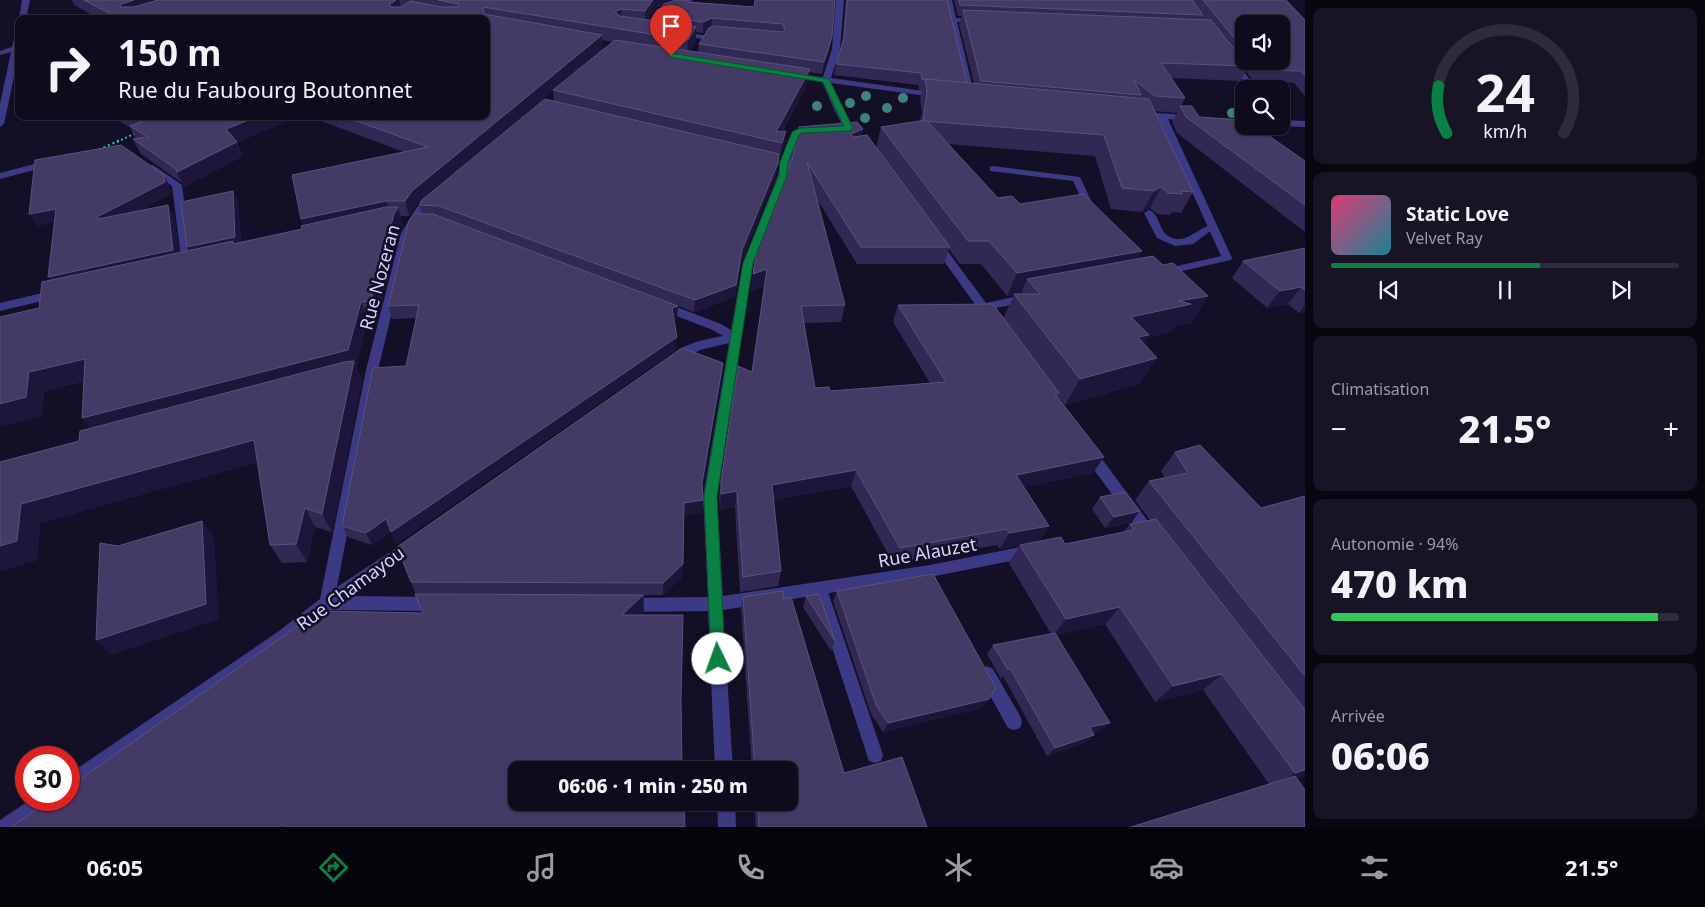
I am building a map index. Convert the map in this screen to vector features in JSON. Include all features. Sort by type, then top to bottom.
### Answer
[{"type":"street","points":[[23,15],[26,0]]},
{"type":"street","points":[[840,0],[836,49],[826,81],[844,128],[864,144]]},
{"type":"street","points":[[948,0],[967,100],[981,101]]},
{"type":"street","points":[[648,29],[660,11],[679,6]]},
{"type":"street","points":[[952,20],[982,21]]},
{"type":"street","points":[[630,27],[658,31]]},
{"type":"street","points":[[667,32],[702,41],[711,33]]},
{"type":"street","points":[[0,53],[15,49]]},
{"type":"street","points":[[0,124],[15,57]]},
{"type":"street","points":[[1230,59],[1246,80]]},
{"type":"street","points":[[788,74],[946,97]]},
{"type":"street","points":[[1134,114],[1199,119]]},
{"type":"street","points":[[1156,274],[1227,258],[1163,117]]},
{"type":"street","points":[[1290,123],[1305,124]]},
{"type":"street","points":[[724,761],[710,497],[748,263],[783,175],[779,161],[795,133],[800,130],[819,130]]},
{"type":"street","points":[[0,176],[95,152]]},
{"type":"street","points":[[148,165],[177,185],[188,265]]},
{"type":"street","points":[[993,169],[1077,179],[1087,206],[1094,213]]},
{"type":"street","name":"Rue Nozeran","points":[[328,603],[368,371],[406,233],[420,209],[442,191]]},
{"type":"street","points":[[1149,213],[1161,236],[1175,243],[1189,242],[1206,229],[1213,228]]},
{"type":"street","points":[[398,221],[429,222]]},
{"type":"street","points":[[926,229],[1000,330]]},
{"type":"street","points":[[0,307],[66,292]]},
{"type":"street","points":[[982,306],[1040,296]]},
{"type":"street","points":[[652,303],[717,327],[735,338]]},
{"type":"street","points":[[661,369],[685,352],[713,341],[735,338]]},
{"type":"street","points":[[1081,441],[1139,530],[1157,544]]},
{"type":"street","name":"Rue Chamayou","points":[[80,776],[284,636],[425,534]]},
{"type":"street","name":"Rue Alauzet","points":[[615,605],[715,604],[930,571],[1046,548]]},
{"type":"street","points":[[930,571],[940,588]]},
{"type":"street","points":[[820,589],[875,755]]},
{"type":"street","points":[[328,603],[447,604]]},
{"type":"street","points":[[981,664],[1014,722]]},
{"type":"street","points":[[6,827],[29,811]]},
{"type":"street","points":[[726,811],[727,827]]},
{"type":"path","points":[[95,152],[137,132]]},
{"type":"building","points":[[84,0],[134,0],[121,4],[120,7],[134,7],[158,0],[396,0],[390,4],[391,7],[401,7],[411,1],[441,7],[458,7],[459,4],[438,0],[653,0],[645,11],[621,9],[615,12],[620,16],[696,27],[688,40],[483,7],[484,14],[490,15],[112,15]]},
{"type":"building","points":[[676,0],[754,7],[755,0],[835,0],[832,37],[824,62],[699,44],[709,28],[713,26],[783,32],[785,30],[783,24],[712,18],[703,22],[656,15],[664,4]]},
{"type":"building","points":[[847,0],[947,0],[967,83],[925,80],[922,79],[921,73],[836,64],[844,38]]},
{"type":"building","points":[[959,0],[1192,0],[1203,15],[960,5]]},
{"type":"building","points":[[1203,0],[1286,0],[1305,20],[1305,76],[1301,71],[1260,70],[1290,70],[1290,15],[1235,15],[1235,39]]},
{"type":"building","points":[[963,10],[1211,20],[1235,50],[1235,66],[1161,63],[1185,98],[1155,96],[1134,80],[1141,95],[981,81]]},
{"type":"building","points":[[490,15],[602,35],[412,191],[405,201],[386,201],[301,219],[292,175],[428,147],[354,120],[490,120]]},
{"type":"building","points":[[615,40],[810,69],[776,132],[786,131],[782,143],[553,90]]},
{"type":"building","points":[[925,79],[1149,99],[1193,192],[1181,191],[1182,194],[1168,193],[1161,187],[1154,191],[1122,188],[1104,135],[923,121],[927,92]]},
{"type":"building","points":[[545,99],[779,154],[778,163],[742,250],[736,285],[695,300],[439,206],[419,205],[422,200]]},
{"type":"building","points":[[1180,106],[1192,106],[1199,117],[1235,119],[1235,135],[1268,135],[1305,161],[1305,205],[1186,117]]},
{"type":"building","points":[[138,120],[249,120],[226,129],[237,142],[177,172],[176,169],[133,139],[148,137],[130,126],[141,122]]},
{"type":"building","points":[[926,120],[998,198],[1012,196],[1020,204],[1083,194],[1142,251],[1017,273],[989,241],[968,241],[881,127]]},
{"type":"building","points":[[857,122],[863,129],[851,134],[853,137],[867,135],[950,247],[861,247],[807,162],[845,305],[801,306],[815,388],[829,387],[830,391],[946,382],[898,305],[993,304],[1059,393],[1055,394],[1104,457],[1016,475],[1049,526],[1009,533],[1007,529],[900,548],[856,470],[772,485],[781,571],[743,577],[737,491],[721,494],[721,481],[738,366],[752,372],[767,269],[753,274],[757,247],[792,159],[799,127]]},
{"type":"building","points":[[121,145],[164,175],[165,182],[97,217],[98,219],[168,205],[173,250],[48,277],[56,209],[29,214],[35,160]]},
{"type":"building","points":[[233,191],[235,237],[187,247],[181,202]]},
{"type":"building","points":[[386,207],[398,207],[394,214],[371,301],[361,302],[348,350],[82,418],[85,359],[29,372],[26,397],[0,404],[0,317],[39,308],[42,282],[233,241],[233,244],[302,229],[301,226]]},
{"type":"building","points":[[414,214],[433,214],[678,306],[672,308],[677,337],[391,532],[386,519],[366,533],[342,526],[373,368],[406,366],[419,305],[388,306],[409,221]]},
{"type":"building","points":[[1305,248],[1305,290],[1301,287],[1280,291],[1243,261]]},
{"type":"building","points":[[1153,256],[1163,265],[1173,263],[1208,296],[1179,301],[1191,304],[1131,317],[1149,335],[1138,337],[1157,358],[1080,379],[1014,294],[1040,294],[1027,279]]},
{"type":"building","points":[[682,348],[723,363],[702,483],[703,500],[684,503],[683,564],[663,583],[411,582],[397,547]]},
{"type":"building","points":[[354,361],[322,514],[305,508],[296,544],[270,545],[254,440],[21,504],[17,541],[0,546],[0,462],[79,441],[80,431],[344,362]]},
{"type":"building","points":[[1200,445],[1261,508],[1305,496],[1305,676],[1149,481],[1188,473],[1175,452]]},
{"type":"building","points":[[1125,492],[1140,511],[1114,517],[1100,497]]},
{"type":"building","points":[[1156,519],[1305,710],[1305,770],[1295,773],[1222,674],[1173,686],[1120,607],[1066,619],[1020,545],[1061,537],[1065,544],[1134,530],[1130,524]]},
{"type":"building","points":[[202,521],[206,604],[96,640],[100,543],[118,546]]},
{"type":"building","points":[[933,574],[996,688],[989,699],[888,723],[876,705],[837,591]]},
{"type":"building","points":[[783,591],[783,599],[791,597],[844,773],[902,757],[927,827],[759,827],[758,811],[798,811],[798,761],[754,761],[743,597]]},
{"type":"building","points":[[415,594],[643,595],[622,615],[683,615],[682,761],[508,761],[508,811],[684,811],[685,827],[284,827],[283,825],[280,827],[11,827],[34,811],[80,811],[80,779],[319,611],[423,613]]},
{"type":"building","points":[[819,594],[835,641],[806,596]]},
{"type":"building","points":[[1055,633],[1110,723],[1090,727],[1094,735],[1055,748],[1010,668],[1008,670],[993,645]]},
{"type":"building","points":[[1295,776],[1305,790],[1305,827],[1131,827]]},
{"type":"route","points":[[671,56],[826,81],[849,128],[800,130],[795,133],[784,162],[783,175],[748,263],[710,497],[718,659]]}]
